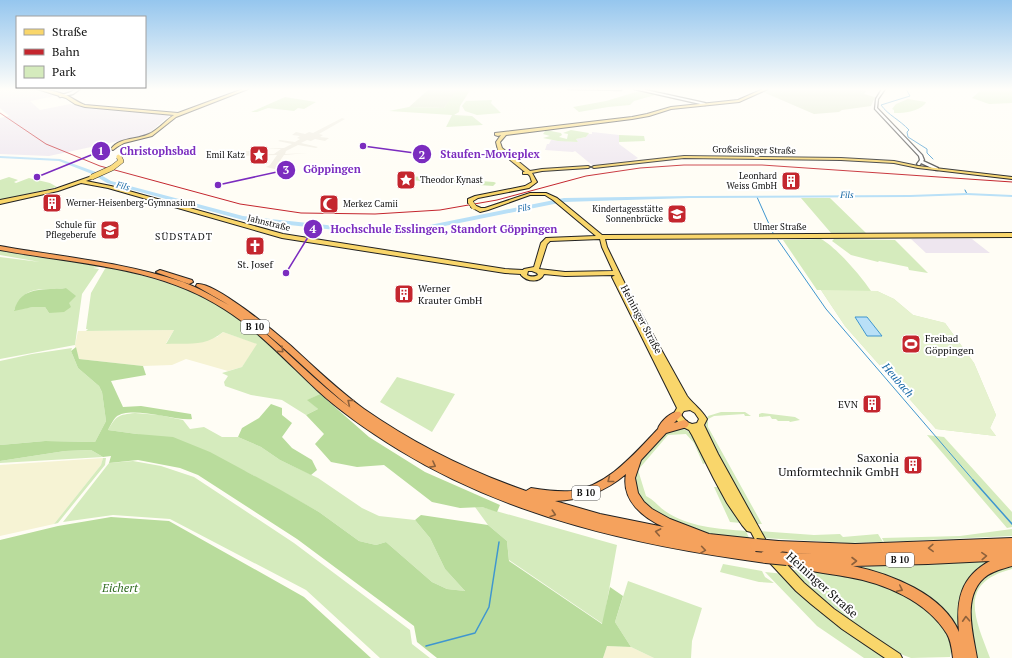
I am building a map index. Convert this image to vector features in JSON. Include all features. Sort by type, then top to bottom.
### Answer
[{"type":"highway","name":"B 10","points":[[0,244],[171,275],[211,291],[230,301],[259,321],[342,396],[381,424],[448,463],[506,489],[562,508],[654,531],[710,541],[757,541],[778,547],[855,550],[1012,544]]},
{"type":"highway","name":"B 10","points":[[0,248],[96,261]]},
{"type":"highway","name":"B 10","points":[[113,264],[183,285],[230,308],[253,325],[316,383],[356,416],[417,456],[469,482],[534,508],[598,528],[682,546],[766,557],[787,559],[873,560],[1012,554]]},
{"type":"highway","points":[[679,412],[663,427],[662,431],[640,455],[631,470],[630,478],[633,494],[642,507],[654,517],[666,523],[695,533],[710,541]]},
{"type":"highway","points":[[662,431],[692,426]]},
{"type":"highway","name":"B 10","points":[[506,489],[521,490],[555,497],[579,495],[599,488],[640,455]]},
{"type":"highway","points":[[787,559],[808,566],[863,574],[898,587],[920,599],[932,607],[951,629],[962,658]]},
{"type":"highway","points":[[962,658],[966,622],[965,604],[968,589],[980,572],[1002,562],[1012,560]]},
{"type":"main road","points":[[0,202],[52,192],[92,177],[121,161],[119,157],[113,153],[113,149],[118,144],[154,134],[171,120]]},
{"type":"main road","points":[[602,237],[561,204],[546,194],[534,194],[480,210],[472,205],[470,200],[477,197],[532,185],[535,182],[534,178],[498,149],[494,142],[501,135],[621,120]]},
{"type":"main road","name":"Großeislinger Straße","points":[[527,172],[690,157],[848,159],[913,165],[917,167],[921,164]]},
{"type":"main road","points":[[921,164],[937,169],[1010,178]]},
{"type":"main road","name":"Jahnstraße","points":[[80,181],[109,187],[282,236],[524,274],[529,278],[538,273]]},
{"type":"main road","name":"Ulmer Straße","points":[[538,273],[544,243],[548,239],[602,237],[1012,235]]},
{"type":"main road","name":"Heininger Straße","points":[[602,237],[603,244],[616,273],[684,398],[691,407],[698,411],[702,417],[692,426]]},
{"type":"main road","points":[[524,274],[530,269],[538,273],[616,273]]},
{"type":"main road","name":"Heininger Straße","points":[[616,273],[615,276],[619,287],[679,412],[692,426],[757,541],[785,572],[832,615],[896,658]]},
{"type":"main road","points":[[592,274],[608,277],[619,287]]},
{"type":"main road","points":[[652,354],[659,355],[662,358]]},
{"type":"main road","points":[[679,412],[691,407]]},
{"type":"street","points":[[887,120],[921,156],[921,164]]},
{"type":"shaded area","points":[[0,120],[165,120],[147,135],[49,156],[0,154]]},
{"type":"shaded area","points":[[339,120],[344,120],[319,134],[323,135],[320,137],[329,138],[325,141],[315,139],[311,141],[307,140],[301,143],[318,147],[298,145],[286,151],[285,154],[308,153],[284,155],[277,165],[283,168],[279,170],[266,167],[270,165],[277,155],[236,156],[238,154],[243,154],[246,151],[261,151],[259,154],[274,154],[281,149],[262,149],[284,148],[292,144],[278,141],[295,142],[300,139],[297,138],[300,136],[292,135],[296,132],[305,134],[309,132],[313,133]]},
{"type":"shaded area","points":[[592,132],[619,135],[619,144],[638,158],[634,160],[592,165],[575,151],[545,150],[547,144],[549,144],[551,140],[578,142],[576,139],[586,137],[588,134],[592,134]]},
{"type":"shaded area","points":[[911,239],[972,239],[990,253],[926,253]]},
{"type":"shaded area","points":[[174,330],[166,343],[217,337],[223,332],[258,344],[242,367],[228,371],[186,359],[172,365],[143,366],[79,359],[75,345],[78,331]]},
{"type":"shaded area","points":[[103,458],[101,465],[54,524],[0,536],[0,465]]},
{"type":"shaded area","points":[[607,646],[631,647],[654,658],[603,658]]},
{"type":"green space","points":[[450,120],[477,120],[483,125],[446,127]]},
{"type":"green space","points":[[546,130],[561,133],[562,135],[559,137],[567,139],[568,134],[563,133],[571,130],[589,133],[586,137],[576,139],[578,142],[558,141],[543,138],[550,136],[543,134]]},
{"type":"green space","points":[[619,135],[644,136],[645,141],[619,142]]},
{"type":"green space","points":[[408,176],[496,183],[493,186],[409,180],[406,179]]},
{"type":"green space","points":[[9,177],[18,180],[14,182],[16,183],[29,178],[50,183],[57,187],[0,200],[0,180]]},
{"type":"green space","points":[[801,198],[830,198],[866,233],[831,233]]},
{"type":"green space","name":"Freibad Göppingen","points":[[821,239],[834,248],[848,262],[871,291],[877,291],[894,299],[913,315],[945,323],[974,363],[996,415],[990,428],[996,436],[936,429],[845,326],[821,290],[817,290],[783,240]]},
{"type":"green space","points":[[834,239],[895,240],[928,273],[909,270],[908,267],[878,262],[851,255],[832,241]]},
{"type":"green space","points":[[0,250],[96,265],[99,267],[93,268],[99,269],[82,294],[75,345],[0,359],[0,257],[40,262],[0,255]],"holes":[[[66,288],[69,303],[49,313],[45,307],[14,310],[24,295],[42,289]]]},
{"type":"green space","points":[[106,267],[149,277],[190,291],[230,313],[258,334],[320,394],[308,400],[318,409],[306,415],[282,400],[251,395],[225,386],[224,382],[228,376],[222,373],[242,367],[257,344],[223,332],[210,340],[203,342],[189,344],[166,344],[174,330],[86,331],[88,329],[86,329],[91,293]]},
{"type":"green space","points":[[66,288],[76,296],[69,303],[71,307],[64,312],[49,313],[45,307],[33,307],[14,311],[17,302],[22,296],[28,293],[35,290]]},
{"type":"green space","name":"Freibad Göppingen","points":[[821,290],[877,291],[894,299],[913,315],[945,323],[974,363],[996,415],[990,428],[996,436],[936,429],[845,326]]},
{"type":"green space","points":[[76,347],[79,359],[143,366],[146,375],[111,381],[123,407],[141,406],[191,414],[192,419],[141,413],[123,414],[116,417],[108,430],[173,437],[210,452],[319,512],[359,541],[376,545],[386,542],[432,582],[447,589],[465,591],[445,569],[430,538],[415,520],[421,515],[488,525],[507,541],[509,561],[602,624],[610,587],[623,596],[615,622],[631,647],[607,646],[603,658],[437,658],[417,642],[414,626],[297,539],[198,475],[180,468],[138,460],[109,463],[111,456],[103,457],[91,450],[65,451],[0,461],[0,445],[45,441],[95,442],[106,421],[102,392],[99,386],[78,368],[71,351]]},
{"type":"green space","points":[[72,348],[71,351],[78,368],[99,386],[102,392],[106,421],[95,442],[45,441],[0,445],[0,361],[32,354]]},
{"type":"green space","points":[[397,377],[455,394],[432,432],[380,402]]},
{"type":"green space","points":[[320,394],[369,437],[425,472],[500,505],[497,512],[482,507],[460,508],[432,502],[384,465],[357,467],[331,462],[315,444],[324,434],[306,415],[318,409],[307,400]]},
{"type":"green space","points":[[271,404],[282,408],[282,415],[292,423],[282,437],[292,448],[312,460],[317,470],[311,475],[280,460],[261,447],[238,437],[242,428],[259,418]]},
{"type":"green space","points":[[721,412],[745,412],[751,416],[745,416],[744,414],[714,416],[708,419],[708,427],[762,524],[754,524],[709,439],[705,426],[708,416]]},
{"type":"green space","points":[[135,413],[159,415],[183,420],[190,429],[204,427],[222,437],[238,437],[261,447],[280,460],[318,478],[362,508],[379,516],[415,520],[430,538],[445,569],[465,591],[447,589],[432,582],[386,542],[376,545],[359,541],[319,512],[247,472],[137,434],[108,430],[114,421],[121,415]]},
{"type":"green space","points":[[762,413],[795,417],[800,420],[790,422],[778,421],[776,419],[772,419],[770,416],[759,417],[759,414]]},
{"type":"green space","points":[[682,428],[693,434],[706,463],[703,464],[694,443],[686,434],[668,435],[638,470],[646,496],[665,511],[683,521],[704,526],[746,531],[749,538],[715,535],[673,524],[641,503],[632,477],[638,463],[666,432]]},
{"type":"green space","points":[[927,435],[944,437],[1012,512],[1012,527],[1007,528]]},
{"type":"green space","points":[[91,450],[103,457],[0,463],[0,461],[65,451]]},
{"type":"green space","points":[[103,458],[106,458],[105,465],[58,523],[54,524],[101,465]]},
{"type":"green space","points":[[133,461],[161,466],[194,477],[294,543],[410,630],[412,644],[430,658],[380,658],[306,590],[170,519],[113,515],[63,522],[109,463]]},
{"type":"green space","points":[[714,487],[719,487],[741,523],[730,522]]},
{"type":"green space","points":[[475,507],[482,507],[617,545],[603,624],[509,560],[507,541],[488,525]]},
{"type":"green space","name":"Eichert","points":[[111,517],[169,521],[304,597],[371,658],[0,658],[0,540],[58,526]]},
{"type":"green space","points":[[1012,529],[1012,536],[884,542],[882,538],[960,536]]},
{"type":"green space","points":[[759,531],[814,535],[840,534],[843,537],[878,534],[883,542],[848,543],[764,538]]},
{"type":"green space","points":[[987,561],[988,563],[976,571],[967,581],[961,596],[961,613],[967,658],[940,612],[846,567],[922,565]]},
{"type":"green space","points":[[723,564],[762,571],[765,577],[774,583],[759,582],[720,572]]},
{"type":"green space","points":[[1012,564],[1012,569],[995,575],[983,583],[977,593],[975,604],[976,616],[979,629],[990,658],[977,658],[970,619],[970,598],[979,578]]},
{"type":"green space","points":[[792,570],[833,571],[885,585],[930,609],[951,637],[952,647],[950,657],[911,658],[903,655],[862,630],[813,591]]},
{"type":"green space","points":[[765,572],[784,574],[818,610],[858,640],[886,658],[864,658],[817,626]]},
{"type":"green space","points":[[628,581],[702,608],[692,641],[691,658],[654,658],[631,647],[615,622]]},
{"type":"water","points":[[855,317],[867,317],[882,336],[867,336]]},
{"type":"waterway","points":[[898,120],[909,130],[907,132],[908,137],[927,149],[927,153],[933,159]]},
{"type":"waterway","name":"Fils","points":[[0,157],[60,160],[94,173],[109,182],[243,218],[364,231],[405,232],[564,200],[967,194],[1012,196]]},
{"type":"waterway","name":"Fils","points":[[965,190],[967,194]]},
{"type":"waterway","name":"Heubach","points":[[757,197],[773,233]]},
{"type":"waterway","name":"Heubach","points":[[778,240],[826,309],[974,481]]},
{"type":"waterway","name":"Heubach","points":[[973,480],[1012,524]]},
{"type":"waterway","points":[[426,646],[475,633],[489,607],[499,542]]},
{"type":"railway","points":[[10,120],[46,144],[100,166],[240,204],[301,213],[375,214],[440,210],[497,200],[586,176],[640,168],[684,165],[762,165],[1012,182]]},
{"type":"place","name":"Staufen-Movieplex","points":[[363,146]]},
{"type":"place","name":"Emil Katz","points":[[259,155]]},
{"type":"place","name":"Christophsbad","points":[[37,177]]},
{"type":"place","name":"Theodor Kynast","points":[[406,180]]},
{"type":"place","name":"Leonhard Weiss GmbH","points":[[791,181]]},
{"type":"place","name":"Göppingen","points":[[218,185]]},
{"type":"place","name":"Werner-Heisenberg-Gymnasium","points":[[52,203]]},
{"type":"place","name":"Merkez Camii","points":[[329,204]]},
{"type":"place","name":"Kindertagesstätte Sonnenbrücke","points":[[677,214]]},
{"type":"place","name":"Schule für Pflegeberufe","points":[[110,230]]},
{"type":"place","name":"St. Josef","points":[[255,246]]},
{"type":"place","name":"Hochschule Esslingen, Standort Göppingen","points":[[286,273]]},
{"type":"place","name":"Werner Krauter GmbH","points":[[404,294]]},
{"type":"place","name":"Freibad Göppingen","points":[[911,344]]},
{"type":"place","name":"EVN","points":[[872,404]]},
{"type":"place","name":"Saxonia Umformtechnik GmbH","points":[[913,465]]},
{"type":"district","name":"SÜDSTADT","points":[[184,236]]}]
